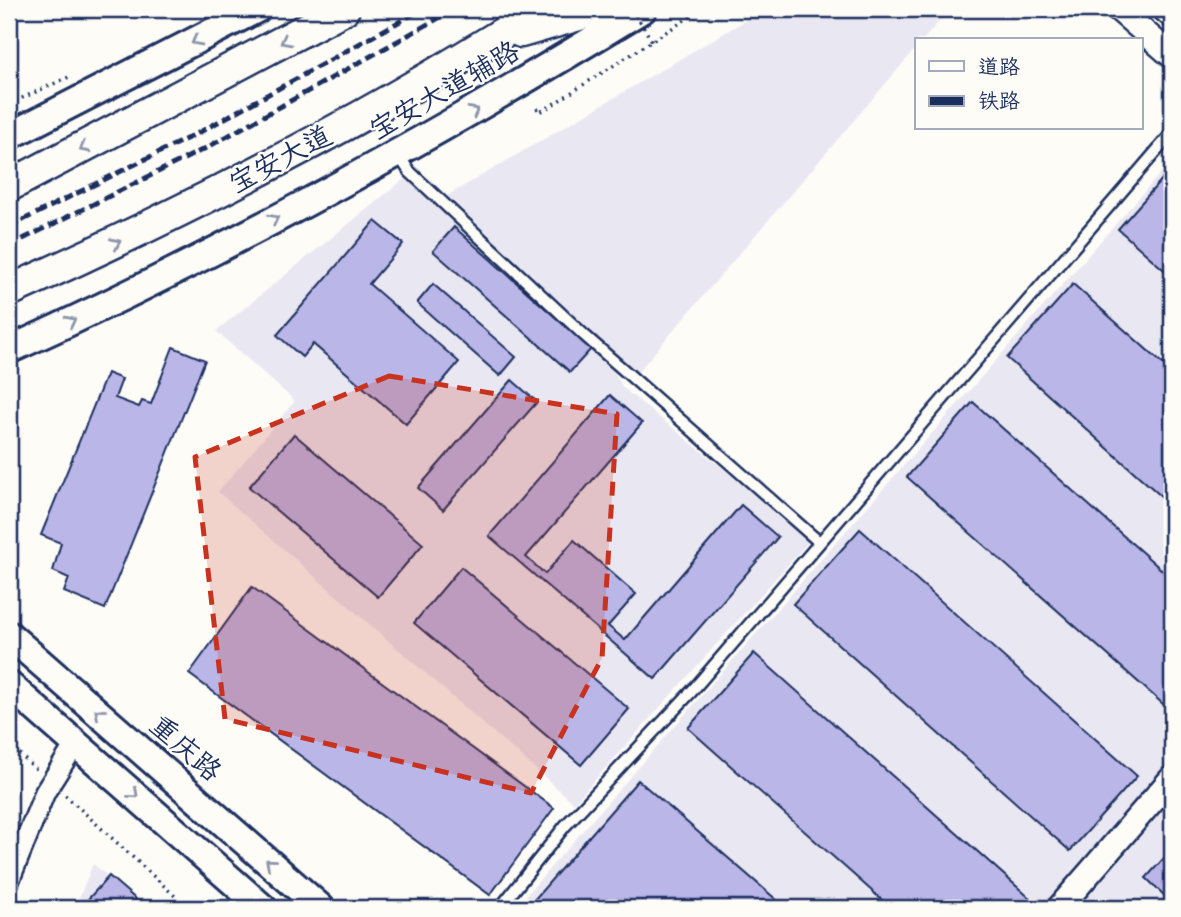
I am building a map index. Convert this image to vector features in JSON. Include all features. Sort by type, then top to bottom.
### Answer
[{"type":"main road","points":[[9,186],[344,9]]},
{"type":"main road","name":"宝安大道","points":[[9,292],[130,237],[292,153],[491,41],[541,9]]},
{"type":"main road","points":[[491,41],[599,9]]},
{"type":"main road","name":"宝安大道辅路","points":[[9,350],[318,197],[513,88],[643,9]]},
{"type":"main road","points":[[9,136],[247,11]]},
{"type":"main road","name":"重庆路","points":[[9,635],[321,908]]},
{"type":"main road","points":[[9,685],[263,908]]},
{"type":"street","points":[[1118,9],[1172,55]]},
{"type":"street","points":[[1164,9],[1172,16]]},
{"type":"street","points":[[9,881],[51,782],[76,744]]},
{"type":"street","points":[[1059,908],[1172,778]]},
{"type":"lane","points":[[500,908],[565,826],[692,691],[818,541],[1172,133]]},
{"type":"lane","points":[[398,153],[409,172],[584,335],[818,541]]},
{"type":"path","points":[[632,9],[652,41]]},
{"type":"path","points":[[537,108],[539,113],[702,9]]},
{"type":"path","points":[[9,744],[188,908]]},
{"type":"highlighted area","points":[[389,376],[617,414],[602,658],[531,793],[225,719],[195,457]]},
{"type":"shaded area","points":[[765,9],[950,9],[925,38],[915,38],[915,49],[636,374],[447,196]]},
{"type":"shaded area","points":[[1172,160],[1172,908],[515,908]]},
{"type":"shaded area","points":[[408,176],[610,364],[623,388],[811,539],[574,803],[218,492],[295,401],[216,331]]},
{"type":"shaded area","points":[[93,864],[146,908],[75,908]]},
{"type":"building","points":[[1172,168],[1172,277],[1118,229]]},
{"type":"building","points":[[375,221],[403,244],[369,284],[459,362],[406,424],[313,344],[302,357],[277,335]]},
{"type":"building","points":[[454,227],[591,349],[570,372],[433,251]]},
{"type":"building","points":[[433,284],[516,357],[500,376],[417,303]]},
{"type":"building","points":[[1073,284],[1172,372],[1172,506],[1007,358]]},
{"type":"building","points":[[173,347],[205,360],[105,609],[64,592],[69,578],[53,571],[61,543],[41,535],[107,373],[122,379],[115,398],[139,407],[142,401],[151,404]]},
{"type":"building","points":[[512,380],[537,402],[443,510],[418,488]]},
{"type":"building","points":[[610,395],[642,423],[526,557],[545,574],[574,540],[636,594],[608,626],[625,640],[741,505],[778,537],[655,679],[489,536]]},
{"type":"building","points":[[973,402],[1172,579],[1172,712],[907,477]]},
{"type":"building","points":[[294,434],[423,544],[378,597],[249,487]]},
{"type":"building","points":[[860,529],[1137,776],[1070,851],[793,604]]},
{"type":"building","points":[[461,567],[629,709],[581,765],[414,623]]},
{"type":"building","points":[[252,587],[554,808],[490,895],[189,674]]},
{"type":"building","points":[[754,653],[1032,900],[1024,908],[891,908],[688,728]]},
{"type":"building","points":[[638,780],[786,908],[527,908]]},
{"type":"building","points":[[1172,849],[1172,889],[1165,896],[1146,878]]},
{"type":"building","points":[[109,876],[146,908],[80,908]]},
{"type":"railway","points":[[9,227],[200,132],[422,9]]},
{"type":"railway","points":[[9,246],[208,147],[455,9]]}]
